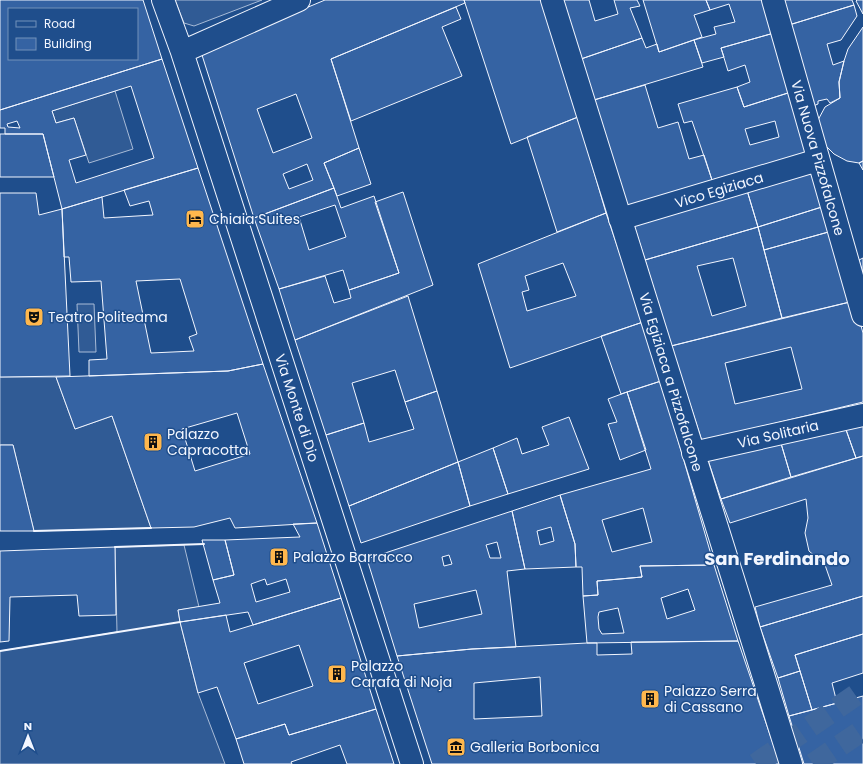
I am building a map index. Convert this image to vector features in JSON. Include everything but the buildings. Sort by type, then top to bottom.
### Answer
[{"type":"street","name":"Via Monte di Dio","points":[[163,0],[182,52],[412,764]]},
{"type":"street","points":[[182,52],[299,0]]},
{"type":"street","name":"Via Egiziaca a Pizzofalcone","points":[[552,0],[791,764]]},
{"type":"street","name":"Via Nuova Pizzofalcone","points":[[773,0],[863,315]]},
{"type":"street","name":"Vico Egiziaca","points":[[620,219],[818,160]]},
{"type":"street","name":"Via Solitaria","points":[[693,453],[863,415]]},
{"type":"shaded area","points":[[175,0],[262,0],[194,26],[184,23]]},
{"type":"shaded area","points":[[115,91],[133,149],[89,163],[74,118],[56,123],[52,111]]},
{"type":"shaded area","points":[[77,304],[94,304],[96,352],[79,352]]},
{"type":"shaded area","points":[[0,377],[56,377],[75,429],[112,416],[151,528],[34,531],[13,445],[0,445]]},
{"type":"shaded area","points":[[184,545],[199,607],[178,610],[180,622],[198,693],[225,764],[0,764],[0,651],[117,632],[115,547]]},
{"type":"tunnel","points":[[756,764],[863,690]]},
{"type":"tunnel","points":[[813,764],[863,730]]},
{"type":"wall","points":[[34,531],[151,528]]},
{"type":"wall","points":[[115,547],[204,544]]},
{"type":"wall","points":[[0,651],[180,622]]},
{"type":"place","name":"Chiaia Suites","points":[[195,219]]},
{"type":"place","name":"Teatro Politeama","points":[[34,317]]},
{"type":"place","name":"Palazzo Capracotta","points":[[153,442]]},
{"type":"place","name":"Palazzo Barracco","points":[[279,557]]},
{"type":"place","name":"Palazzo Carafa di Noja","points":[[337,674]]},
{"type":"place","name":"Palazzo Serra di Cassano","points":[[650,699]]},
{"type":"place","name":"Galleria Borbonica","points":[[456,747]]},
{"type":"district","name":"San Ferdinando","points":[[777,559]]}]
